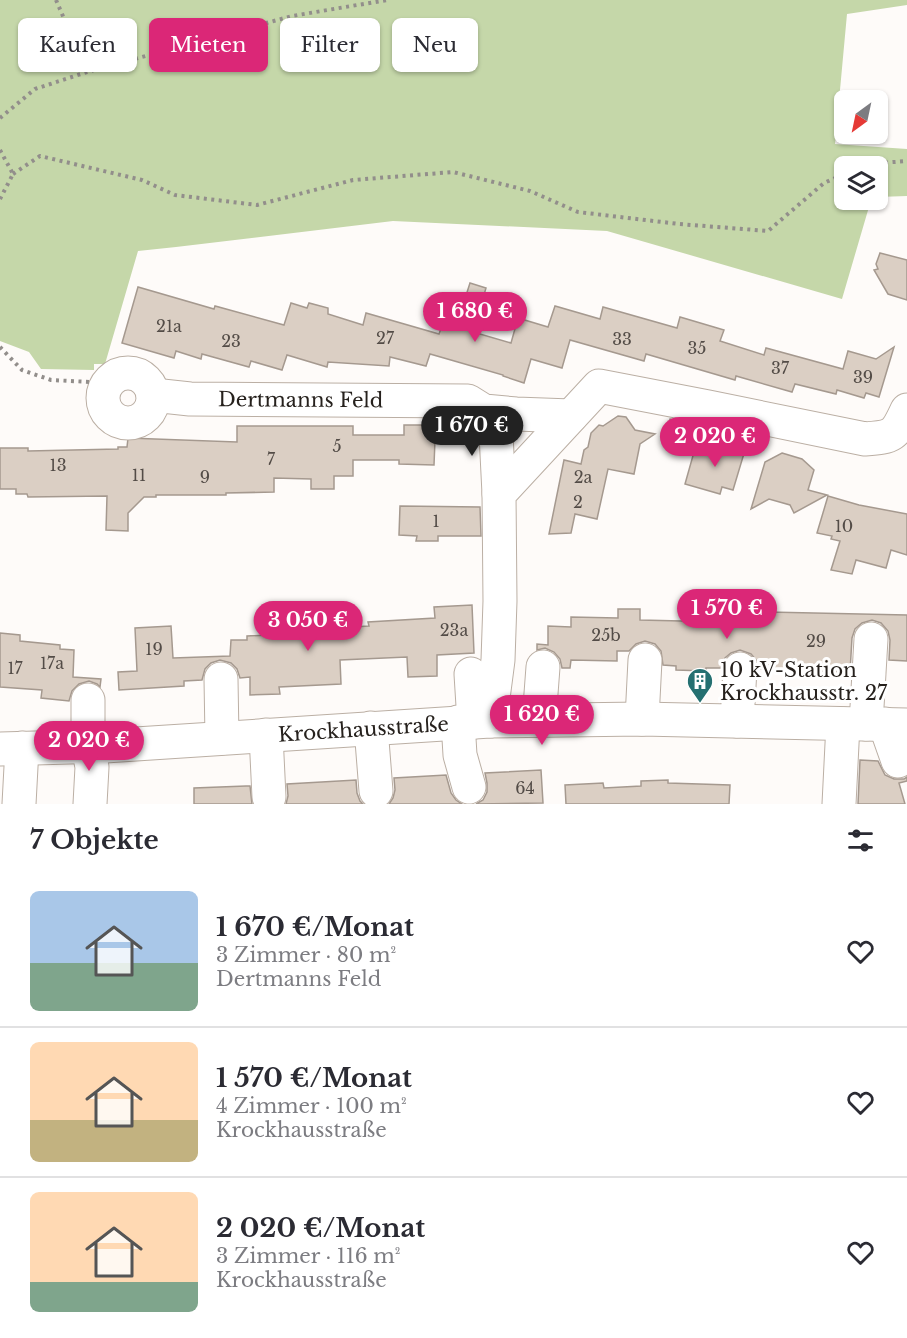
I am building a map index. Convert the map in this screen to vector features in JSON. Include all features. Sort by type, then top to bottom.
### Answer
[{"type":"street","points":[[499,494],[599,386],[865,439],[888,437],[899,426],[907,410]]},
{"type":"street","name":"Dertmanns Feld","points":[[105,389],[103,400],[106,411],[114,419],[125,423],[136,422],[145,416],[151,406],[153,395],[190,399],[468,401],[484,411],[572,416]]},
{"type":"street","points":[[462,787],[460,755],[498,660],[500,601],[496,434],[484,411]]},
{"type":"street","points":[[839,804],[879,732],[871,639]]},
{"type":"street","points":[[642,719],[645,660]]},
{"type":"street","points":[[538,720],[543,667]]},
{"type":"street","points":[[737,721],[740,669]]},
{"type":"street","points":[[471,674],[474,722]]},
{"type":"street","points":[[230,678],[276,797]]},
{"type":"street","points":[[78,804],[88,700]]},
{"type":"street","name":"Krockhausstraße","points":[[10,749],[538,720],[737,721],[879,732]]},
{"type":"street","points":[[367,729],[369,792]]},
{"type":"street","points":[[826,768],[879,732]]},
{"type":"street","points":[[84,746],[92,767],[90,804]]},
{"type":"street","points":[[9,804],[10,749]]},
{"type":"street","points":[[10,749],[19,804]]},
{"type":"path","points":[[56,0],[64,18]]},
{"type":"path","points":[[137,58],[292,16],[387,0]]},
{"type":"path","points":[[0,118],[35,89],[87,72]]},
{"type":"path","points":[[0,150],[13,174]]},
{"type":"path","points":[[0,199],[13,174],[40,156],[142,180],[176,195],[257,205],[353,180],[453,172],[530,190],[578,212],[679,224],[768,231],[824,183],[834,178]]},
{"type":"path","points":[[888,162],[907,160]]},
{"type":"path","points":[[0,347],[22,370],[51,380],[91,382],[105,389]]},
{"type":"green space","points":[[0,0],[907,0],[907,5],[847,14],[840,90],[834,90],[834,144],[907,149],[907,196],[888,197],[888,156],[834,156],[834,210],[868,210],[842,299],[607,231],[393,221],[138,251],[105,364],[94,364],[94,370],[41,369],[29,352],[0,341]]},
{"type":"building","points":[[880,253],[907,260],[907,300],[888,294],[874,270],[878,269],[876,264]]},
{"type":"building","points":[[470,283],[486,288],[473,332],[511,343],[518,318],[548,327],[555,306],[600,319],[603,307],[677,328],[680,317],[724,330],[720,341],[764,355],[766,348],[843,369],[848,351],[876,359],[894,347],[879,397],[866,393],[864,398],[837,390],[836,394],[795,384],[792,392],[736,376],[735,380],[646,354],[644,361],[570,340],[562,368],[531,359],[524,383],[430,354],[426,366],[390,357],[389,366],[328,362],[327,367],[287,355],[282,370],[251,361],[249,367],[202,354],[201,359],[176,351],[174,358],[122,343],[138,287],[214,309],[215,306],[284,325],[291,303],[307,308],[309,303],[328,308],[328,314],[363,325],[366,313],[439,334],[443,323],[456,327]]},
{"type":"building","points":[[618,416],[626,417],[635,430],[655,434],[640,444],[634,474],[608,469],[597,519],[575,514],[571,533],[549,534],[564,460],[581,464],[591,433],[599,425],[603,426]]},
{"type":"building","points":[[670,419],[692,423],[688,438],[667,433]]},
{"type":"building","points":[[404,425],[432,425],[432,440],[435,440],[434,465],[399,464],[399,460],[353,460],[353,476],[334,476],[334,489],[311,489],[311,479],[274,478],[274,492],[144,497],[128,513],[128,531],[106,530],[107,496],[28,497],[27,494],[16,494],[16,489],[0,489],[0,448],[28,448],[28,451],[118,449],[118,447],[127,447],[128,438],[237,442],[237,426],[353,426],[353,435],[404,435]]},
{"type":"building","points":[[715,440],[723,454],[748,440],[733,490],[722,487],[720,494],[685,484],[694,452]]},
{"type":"building","points":[[782,453],[802,459],[814,470],[808,490],[827,495],[794,513],[790,505],[769,499],[751,509],[765,462]]},
{"type":"building","points":[[828,496],[859,505],[907,514],[907,555],[891,550],[886,568],[856,560],[852,574],[831,570],[840,541],[831,539],[832,536],[817,533]]},
{"type":"building","points":[[400,506],[480,507],[481,536],[438,536],[438,541],[416,541],[417,536],[399,535]]},
{"type":"building","points":[[472,605],[474,653],[437,655],[437,676],[408,677],[407,657],[340,660],[341,684],[279,687],[280,694],[250,695],[250,677],[240,678],[237,669],[231,663],[220,660],[211,663],[205,669],[202,680],[184,681],[184,686],[119,690],[118,672],[137,671],[135,628],[171,626],[173,658],[230,656],[231,640],[247,640],[247,636],[312,633],[311,610],[331,609],[332,628],[369,626],[368,622],[435,618],[434,607]]},
{"type":"building","points":[[618,609],[640,609],[640,620],[768,623],[768,612],[907,615],[907,661],[889,660],[888,631],[881,623],[872,620],[862,623],[855,629],[852,638],[850,672],[759,669],[757,661],[751,654],[740,650],[725,658],[721,668],[706,668],[706,671],[676,670],[676,666],[663,665],[661,651],[655,644],[645,641],[636,644],[629,651],[617,651],[617,661],[571,660],[570,668],[562,668],[560,659],[554,652],[545,648],[537,650],[537,644],[548,645],[548,626],[571,627],[571,617],[618,618]]},
{"type":"building","points":[[0,633],[20,635],[20,641],[60,645],[60,649],[74,650],[73,677],[101,679],[100,687],[89,681],[79,684],[72,691],[69,701],[41,698],[42,690],[0,687]]},
{"type":"building","points":[[860,760],[878,761],[885,775],[894,779],[907,777],[907,781],[899,783],[905,804],[858,804]]},
{"type":"building","points":[[541,770],[543,803],[476,804],[483,800],[487,792],[485,773]]},
{"type":"building","points":[[446,775],[451,793],[462,804],[389,804],[395,790],[394,778]]},
{"type":"building","points":[[356,780],[357,793],[363,804],[286,804],[287,784]]},
{"type":"building","points":[[668,780],[668,783],[730,785],[729,804],[566,804],[565,785],[603,783],[604,788],[641,786],[641,781]]},
{"type":"building","points":[[250,786],[252,804],[194,804],[194,788]]},
{"type":"place","name":"10 kV-Station Krockhausstr. 27","points":[[700,704]]}]
